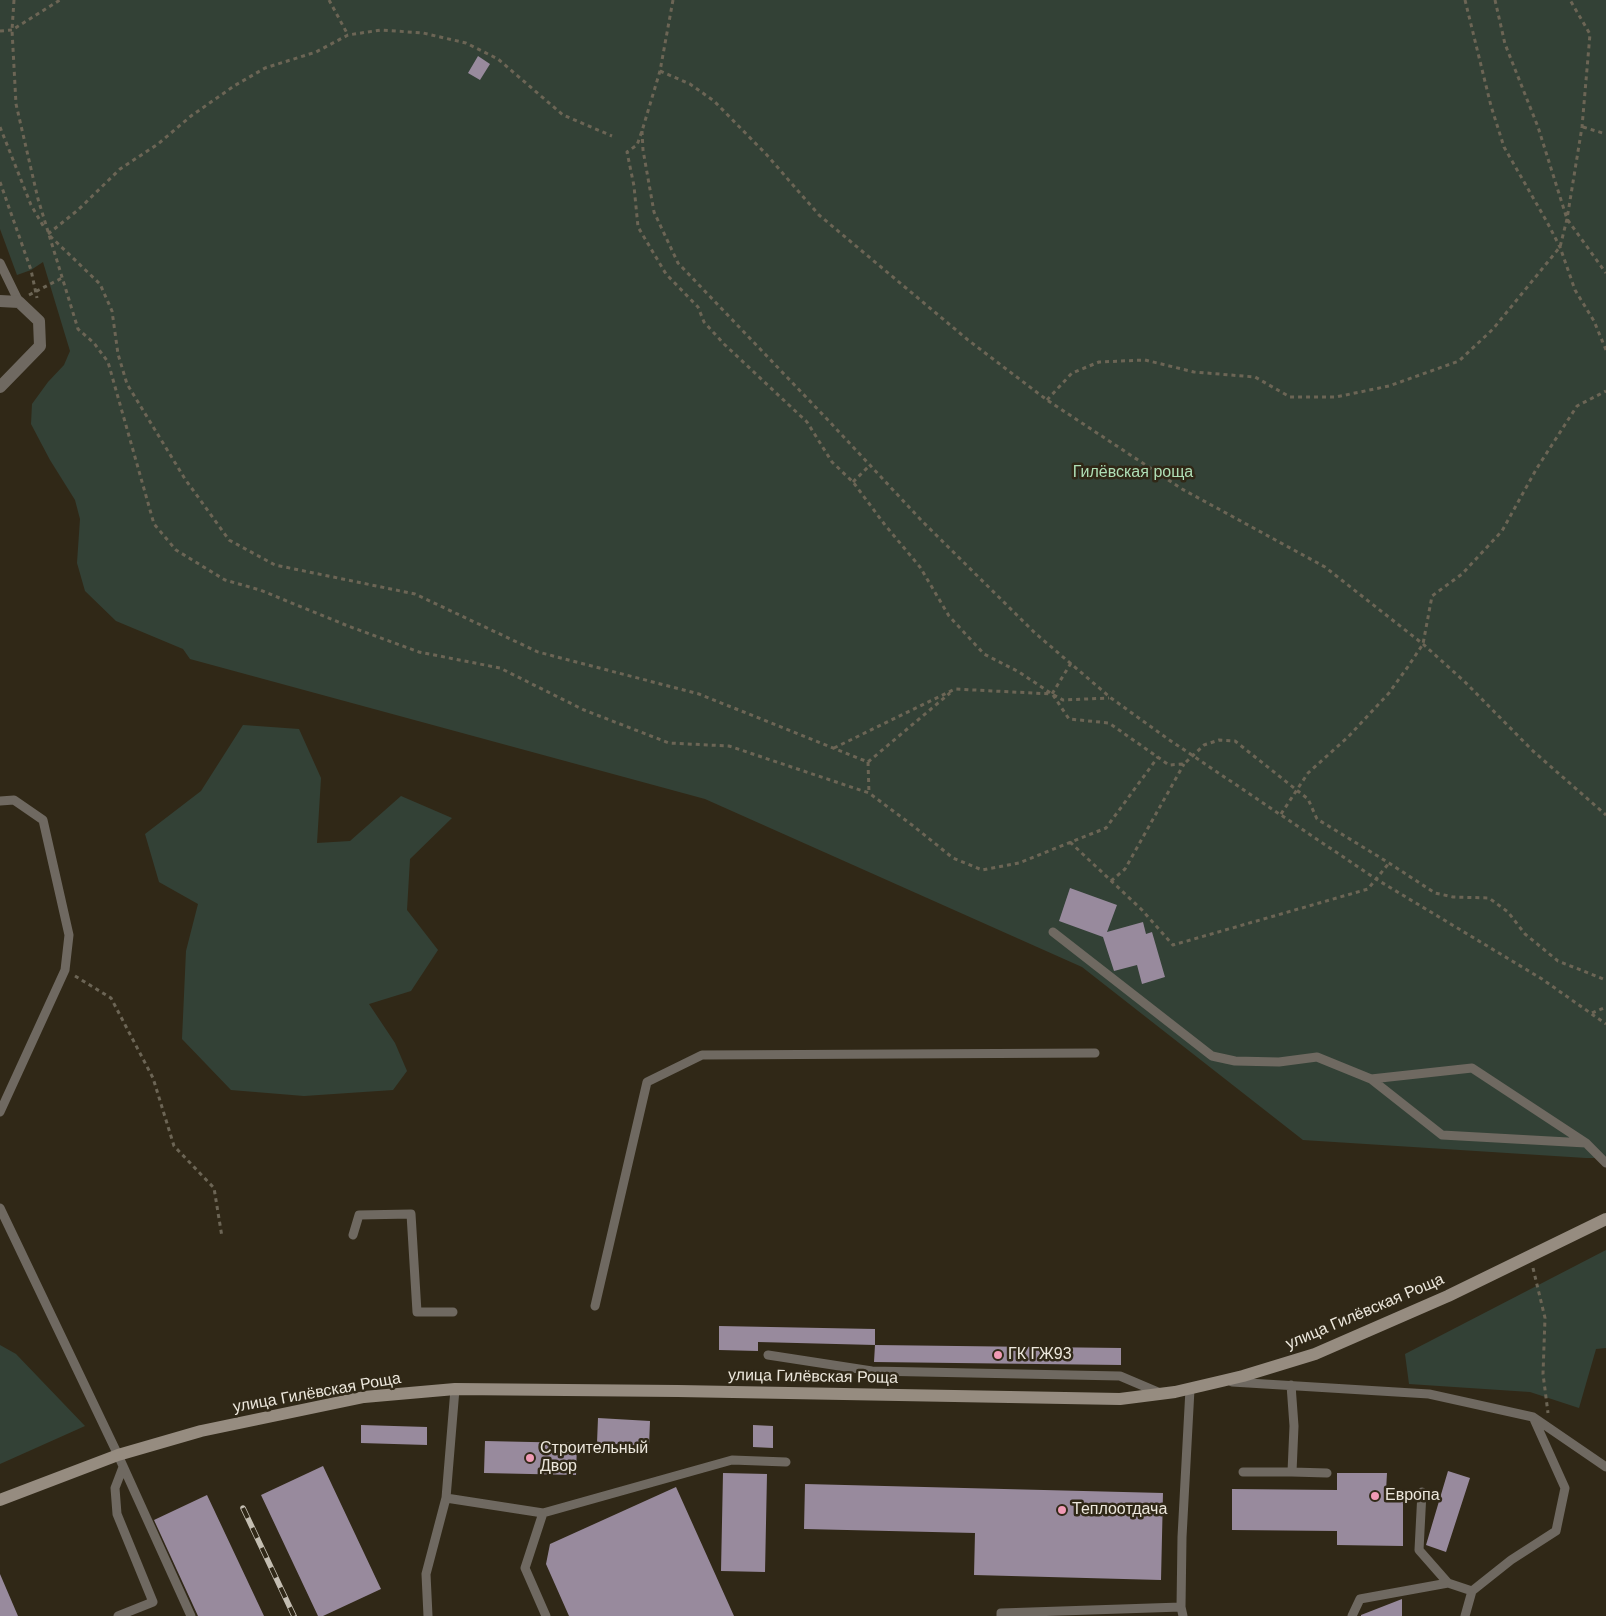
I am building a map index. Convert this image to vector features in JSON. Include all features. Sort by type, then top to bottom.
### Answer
[{"type":"street","points":[[0,301],[19,302],[40,321],[40,346],[0,387]]},
{"type":"street","name":"улица Гилёвская Роща","points":[[0,1500],[22,1490],[120,1461],[201,1431],[364,1397],[419,1391],[455,1389],[738,1392],[1120,1399],[1162,1394],[1222,1382],[1315,1354],[1448,1296],[1606,1219]]},
{"type":"lane","points":[[0,263],[19,302]]},
{"type":"lane","points":[[0,801],[14,800],[42,820],[69,935],[65,970],[0,1112]]},
{"type":"lane","points":[[1053,932],[1212,1056],[1236,1061],[1279,1062],[1317,1057],[1370,1079],[1442,1134],[1586,1143]]},
{"type":"lane","points":[[595,1306],[647,1082],[702,1055],[1095,1053]]},
{"type":"lane","points":[[1370,1079],[1472,1068],[1586,1143],[1606,1163]]},
{"type":"lane","points":[[0,1208],[191,1616]]},
{"type":"lane","points":[[353,1235],[359,1215],[411,1214],[417,1312],[453,1312]]},
{"type":"lane","points":[[768,1355],[872,1371],[1120,1376],[1162,1394]]},
{"type":"lane","points":[[1222,1382],[1429,1394],[1533,1417],[1606,1467]]},
{"type":"lane","points":[[1291,1386],[1294,1426],[1292,1472]]},
{"type":"lane","points":[[428,1616],[426,1574],[446,1498],[455,1389]]},
{"type":"lane","points":[[1001,1616],[1001,1613],[1182,1612],[1182,1536],[1190,1389]]},
{"type":"lane","points":[[1465,1616],[1472,1591],[1511,1560],[1556,1531],[1564,1488],[1533,1417]]},
{"type":"lane","points":[[446,1498],[543,1513],[732,1460],[786,1462]]},
{"type":"lane","points":[[118,1616],[153,1602],[117,1514],[115,1488],[120,1461]]},
{"type":"lane","points":[[1243,1472],[1327,1473]]},
{"type":"lane","points":[[1422,1492],[1419,1550],[1448,1583]]},
{"type":"lane","points":[[543,1513],[525,1568],[546,1616]]},
{"type":"lane","points":[[1352,1616],[1360,1599],[1448,1583],[1472,1591]]},
{"type":"path","points":[[14,0],[12,30],[16,104],[48,234],[78,329],[94,343],[108,362],[154,524],[176,550],[225,580],[260,590],[348,626],[419,652],[500,668],[584,710],[669,743],[729,746],[869,793],[953,858],[982,870],[1019,863],[1106,828],[1158,757]]},
{"type":"path","points":[[0,31],[12,30],[60,0]]},
{"type":"path","points":[[329,0],[348,35]]},
{"type":"path","points":[[673,0],[660,71],[642,131],[637,145],[627,152],[634,186],[638,228],[666,274],[698,307],[704,322],[724,344],[807,422],[832,462],[852,482],[920,567],[949,616],[984,654],[1019,672],[1063,700],[1111,698]]},
{"type":"path","points":[[1466,0],[1490,106],[1504,147],[1560,247],[1575,290],[1594,321],[1606,350]]},
{"type":"path","points":[[1495,0],[1505,44],[1538,127],[1567,219],[1606,274]]},
{"type":"path","points":[[1047,400],[1072,373],[1100,362],[1145,360],[1194,372],[1255,377],[1290,398],[1336,397],[1389,386],[1460,361],[1494,330],[1560,247],[1567,219],[1582,127],[1590,34],[1570,0]]},
{"type":"path","points":[[48,234],[78,210],[120,168],[158,144],[191,116],[234,86],[265,68],[316,52],[348,35],[381,30],[423,33],[466,43],[498,59],[563,115],[612,136]]},
{"type":"path","points":[[660,71],[690,84],[714,101],[766,154],[819,215],[968,340],[1047,400],[1182,490],[1325,567],[1423,644],[1465,682],[1533,751],[1606,816]]},
{"type":"path","points":[[0,127],[31,206],[48,234],[100,284],[112,311],[118,354],[127,384],[185,479],[229,540],[275,565],[415,594],[538,652],[699,694],[868,762]]},
{"type":"path","points":[[1582,127],[1606,134]]},
{"type":"path","points":[[642,131],[643,150],[654,212],[678,263],[922,521],[1035,634],[1111,698],[1192,755],[1376,879],[1542,979],[1606,1024]]},
{"type":"path","points":[[0,182],[31,270],[40,321]]},
{"type":"path","points":[[19,302],[62,278]]},
{"type":"path","points":[[1281,814],[1308,773],[1348,737],[1389,693],[1423,644],[1432,596],[1462,574],[1502,531],[1538,468],[1578,406],[1606,391]]},
{"type":"path","points":[[852,482],[870,465]]},
{"type":"path","points":[[1052,694],[1071,663]]},
{"type":"path","points":[[833,748],[955,689],[1052,694]]},
{"type":"path","points":[[868,762],[955,689]]},
{"type":"path","points":[[1052,694],[1069,719],[1109,724],[1169,765],[1184,764]]},
{"type":"path","points":[[1111,881],[1126,869],[1184,764],[1204,745],[1219,740],[1235,741],[1308,799],[1317,819],[1435,893],[1453,897],[1490,898],[1508,912],[1526,934],[1558,961],[1606,980]]},
{"type":"path","points":[[868,762],[869,793]]},
{"type":"path","points":[[1070,842],[1142,910],[1173,945],[1368,889],[1389,863]]},
{"type":"path","points":[[65,970],[111,998],[153,1078],[174,1146],[214,1188],[222,1237]]},
{"type":"path","points":[[1592,1013],[1606,1007]]},
{"type":"path","points":[[1530,1256],[1545,1318],[1543,1374],[1550,1428]]},
{"type":"green space","name":"Гилёвская роща","points":[[0,0],[1606,0],[1606,1158],[1303,1140],[1082,967],[705,799],[190,659],[183,649],[116,621],[85,591],[77,563],[80,519],[75,500],[50,460],[31,424],[32,404],[48,382],[64,365],[70,351],[43,262],[31,270],[17,275],[0,229]]},
{"type":"green space","points":[[243,725],[299,729],[321,778],[317,843],[350,841],[401,796],[452,818],[410,859],[407,910],[438,950],[411,991],[369,1004],[395,1043],[407,1071],[393,1090],[304,1096],[231,1090],[182,1039],[186,951],[198,904],[159,882],[145,834],[201,791]]},
{"type":"green space","points":[[1606,1250],[1606,1348],[1596,1349],[1579,1408],[1530,1392],[1409,1384],[1405,1354]]},
{"type":"green space","points":[[0,1345],[16,1354],[85,1426],[0,1464]]},
{"type":"building","points":[[478,56],[490,64],[480,80],[468,73]]},
{"type":"building","points":[[1070,888],[1117,905],[1107,932],[1143,922],[1146,934],[1152,932],[1165,977],[1142,984],[1137,965],[1114,971],[1103,937],[1059,921]]},
{"type":"building","points":[[719,1326],[875,1329],[875,1345],[758,1342],[758,1351],[719,1350]]},
{"type":"building","name":"ГК ГЖ93","points":[[875,1345],[1121,1348],[1121,1365],[874,1362]]},
{"type":"building","points":[[598,1418],[650,1421],[649,1446],[597,1443]]},
{"type":"building","points":[[361,1425],[427,1427],[427,1445],[361,1443]]},
{"type":"building","points":[[753,1425],[773,1426],[773,1448],[753,1447]]},
{"type":"building","name":"Строительный Двор","points":[[485,1441],[577,1443],[576,1475],[484,1473]]},
{"type":"building","points":[[323,1466],[381,1589],[323,1616],[318,1616],[261,1495]]},
{"type":"building","points":[[1448,1471],[1470,1478],[1446,1552],[1426,1545]]},
{"type":"building","points":[[723,1473],[767,1474],[765,1572],[721,1571]]},
{"type":"building","points":[[1337,1473],[1387,1473],[1386,1491],[1403,1491],[1403,1546],[1337,1545],[1337,1531],[1232,1530],[1232,1489],[1337,1490]]},
{"type":"building","points":[[805,1484],[1163,1493],[1161,1580],[974,1575],[975,1533],[804,1529]]},
{"type":"building","points":[[676,1487],[734,1616],[569,1616],[546,1564],[550,1544]]},
{"type":"building","points":[[207,1495],[264,1616],[198,1616],[154,1520]]},
{"type":"building","points":[[0,1574],[18,1616],[0,1616]]},
{"type":"building","points":[[1402,1599],[1402,1616],[1361,1616],[1361,1615]]},
{"type":"railway","points":[[243,1508],[294,1616]]},
{"type":"place","name":"ГК ГЖ93","points":[[998,1355]]},
{"type":"place","name":"Строительный Двор","points":[[530,1458]]},
{"type":"place","name":"Европа","points":[[1375,1496]]},
{"type":"place","name":"Теплоотдача","points":[[1062,1510]]}]
